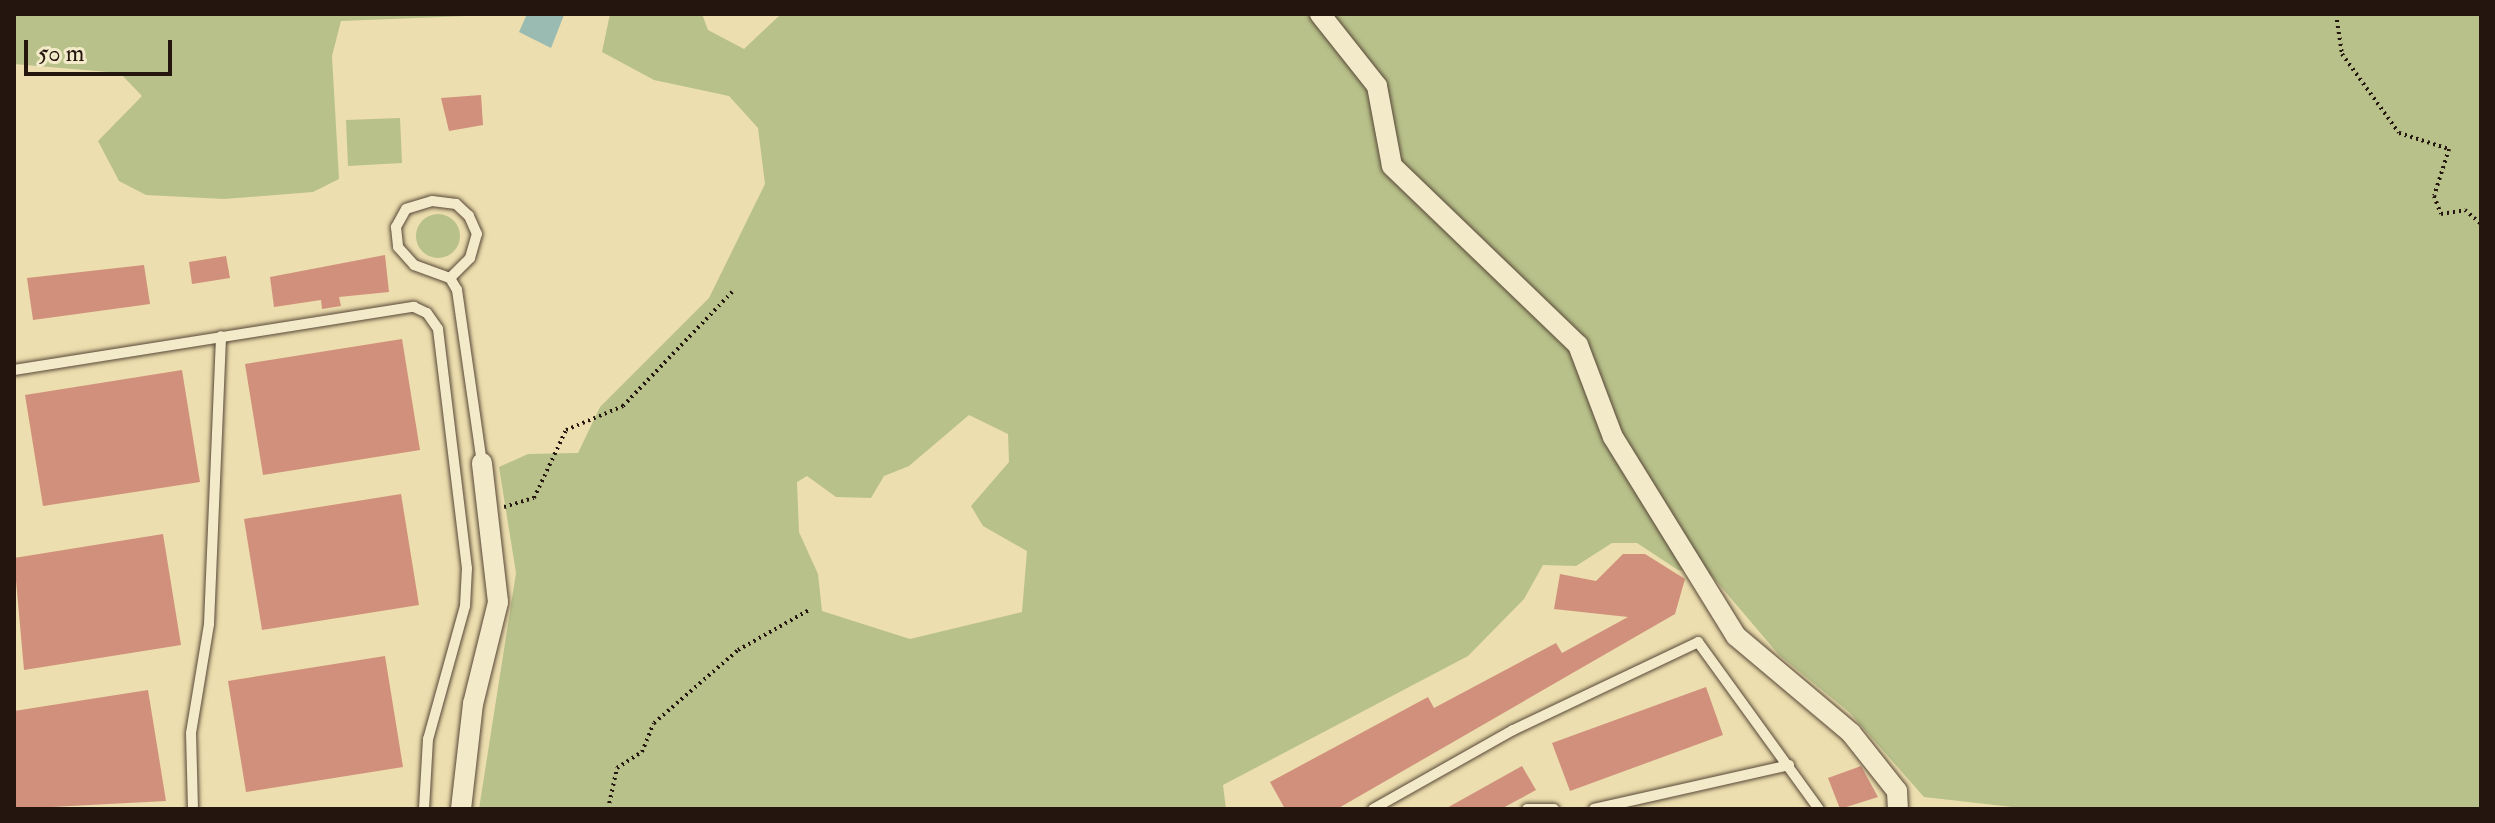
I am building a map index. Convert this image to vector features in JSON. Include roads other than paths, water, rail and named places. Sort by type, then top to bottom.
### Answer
[{"type":"street","points":[[1320,14],[1377,86],[1392,166],[1578,345],[1613,437],[1736,636],[1851,733],[1897,791],[1898,809]]},
{"type":"street","points":[[461,809],[473,704],[498,602],[490,509],[482,463]]},
{"type":"lane","points":[[450,278],[470,258],[477,234],[469,216],[456,204],[432,201],[406,209],[396,227],[398,247],[414,265],[450,278],[457,290],[482,463]]},
{"type":"lane","points":[[14,370],[414,307],[438,329],[467,568],[465,606],[428,739],[424,809]]},
{"type":"lane","points":[[193,809],[191,733],[209,624],[221,336]]},
{"type":"lane","points":[[1373,809],[1686,642],[1709,651],[1819,809]]},
{"type":"lane","points":[[1594,809],[1789,765]]},
{"type":"lane","points":[[1527,809],[1554,809]]},
{"type":"water","points":[[527,14],[564,15],[551,48],[519,32]]}]
